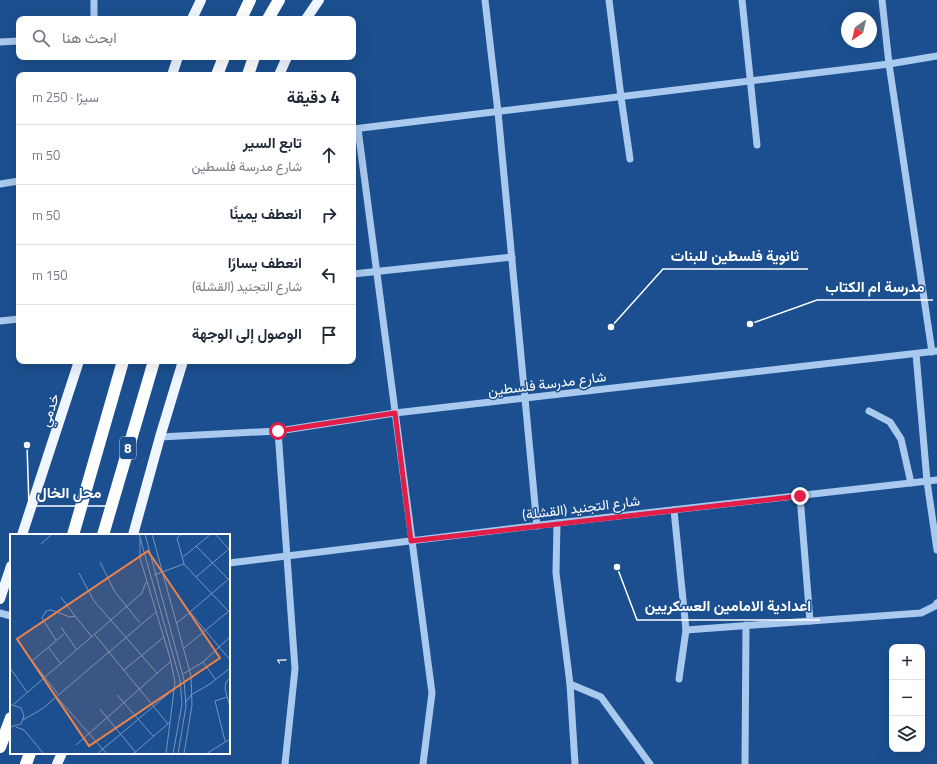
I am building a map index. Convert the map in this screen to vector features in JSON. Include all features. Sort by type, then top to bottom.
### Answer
[{"type":"highway","points":[[242,16],[250,0]]},
{"type":"highway","points":[[270,16],[280,0]]},
{"type":"highway","points":[[218,72],[223,60]]},
{"type":"highway","points":[[249,72],[253,60]]},
{"type":"highway","name":"8","points":[[73,534],[122,364]]},
{"type":"highway","name":"8","points":[[103,534],[153,364]]},
{"type":"highway","points":[[0,748],[10,721]]},
{"type":"highway","points":[[26,764],[30,754]]},
{"type":"main road","points":[[193,16],[201,0]]},
{"type":"main road","points":[[308,16],[319,0]]},
{"type":"main road","points":[[173,72],[177,60]]},
{"type":"main road","points":[[280,72],[286,60]]},
{"type":"main road","name":"خدمي","points":[[22,534],[78,364]]},
{"type":"main road","points":[[133,534],[182,364]]},
{"type":"main road","points":[[0,599],[10,569]]},
{"type":"main road","points":[[57,764],[62,754]]},
{"type":"street","points":[[94,0],[94,16]]},
{"type":"street","points":[[485,0],[498,112],[537,526]]},
{"type":"street","points":[[609,0],[630,159]]},
{"type":"street","points":[[742,0],[757,145]]},
{"type":"street","points":[[882,0],[890,64],[934,352]]},
{"type":"street","points":[[0,42],[16,40]]},
{"type":"street","points":[[423,764],[432,693],[377,272],[356,129],[750,82],[890,64],[937,56]]},
{"type":"street","points":[[0,184],[16,181]]},
{"type":"street","points":[[356,274],[512,257]]},
{"type":"street","points":[[0,321],[16,319]]},
{"type":"street","name":"شارع مدرسة فلسطين","points":[[160,437],[278,431],[395,413],[934,352]]},
{"type":"street","points":[[916,354],[927,481],[937,550]]},
{"type":"street","points":[[869,411],[890,422],[901,439],[911,483]]},
{"type":"street","name":"1","points":[[278,431],[295,669],[285,764]]},
{"type":"street","name":"شارع التجنيد (القشلة)","points":[[230,564],[557,523],[937,480]]},
{"type":"street","points":[[800,496],[810,621]]},
{"type":"street","points":[[674,510],[686,630],[679,679]]},
{"type":"street","points":[[557,523],[556,573],[570,684],[575,764]]},
{"type":"street","points":[[686,630],[920,613],[935,606],[937,603]]},
{"type":"street","points":[[0,613],[10,616]]},
{"type":"street","points":[[745,764],[746,625]]},
{"type":"street","points":[[570,684],[601,697],[650,764]]},
{"type":"place","name":"مدرسة ام الكتاب","points":[[750,324]]},
{"type":"place","name":"ثانوية فلسطين للبنات","points":[[611,327]]},
{"type":"place","name":"محل الخال","points":[[27,445]]},
{"type":"place","name":"اعدادية الامامين العسكريين","points":[[617,567]]},
{"type":"route","points":[[278,431],[395,413],[411,541],[800,496]]}]
